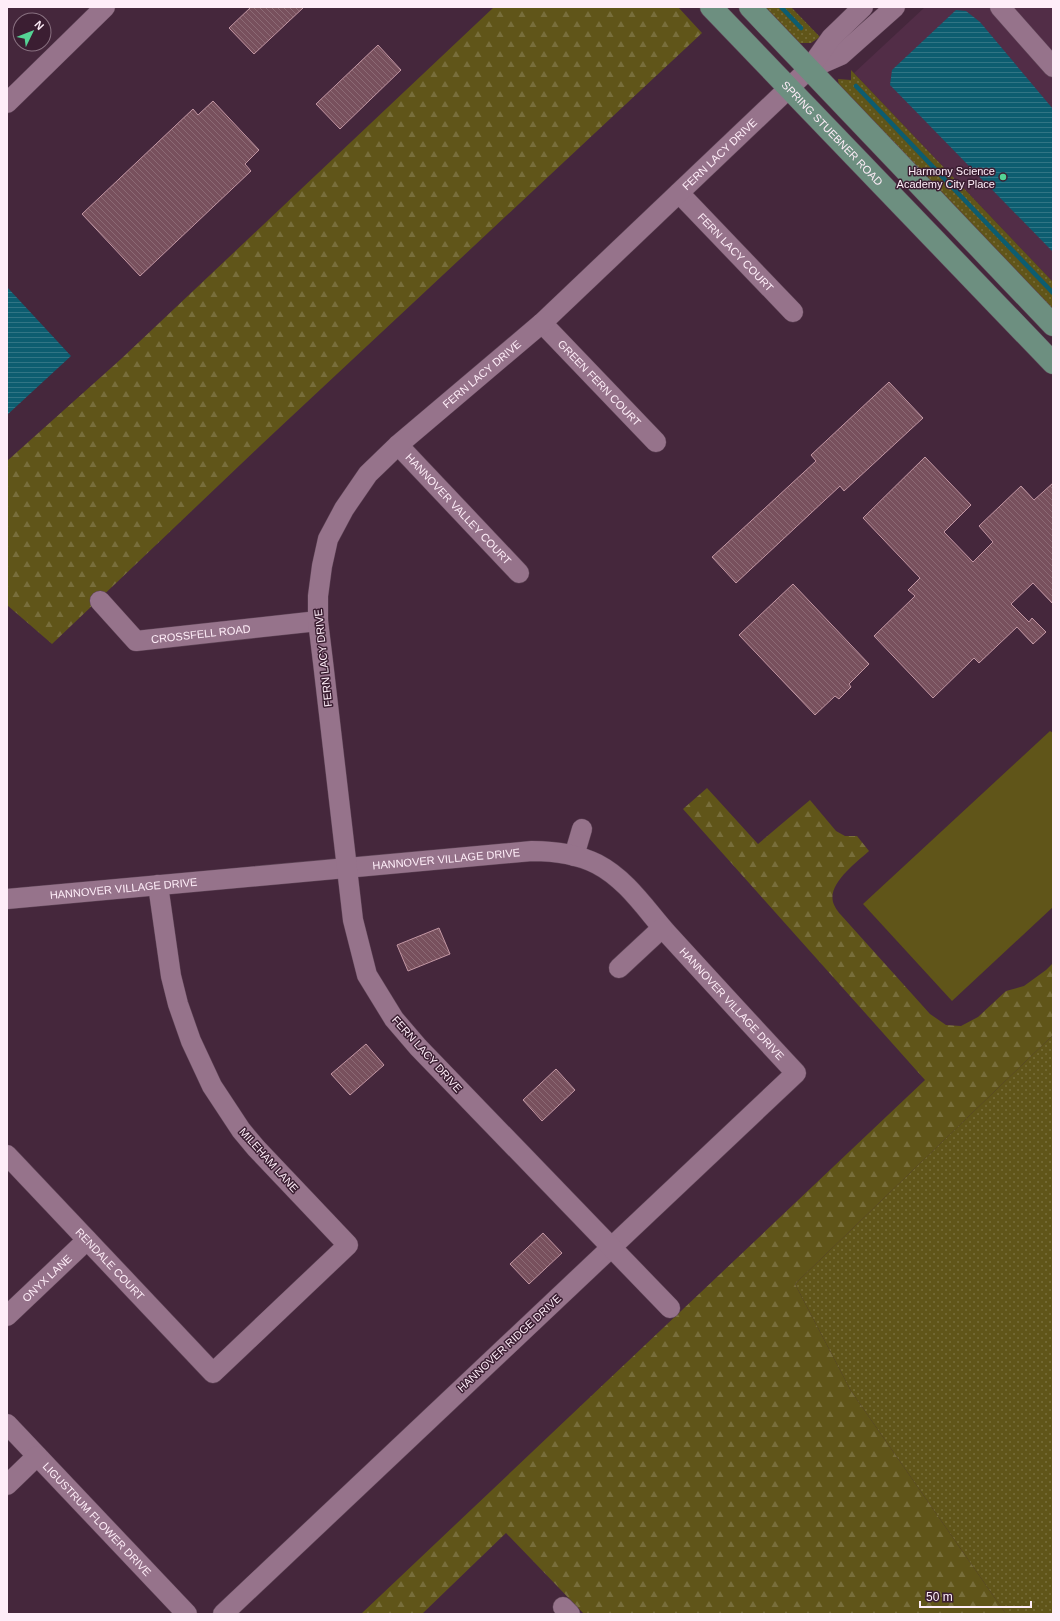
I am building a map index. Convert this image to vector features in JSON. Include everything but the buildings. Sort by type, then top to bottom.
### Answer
[{"type":"main road","name":"SPRING STUEBNER ROAD","points":[[711,7],[788,89],[962,266],[1053,363]]},
{"type":"main road","points":[[750,7],[1053,324]]},
{"type":"main road","points":[[962,266],[981,248]]},
{"type":"street","points":[[7,103],[105,7]]},
{"type":"street","points":[[809,69],[831,38],[863,7]]},
{"type":"street","points":[[809,69],[840,55],[895,7]]},
{"type":"street","points":[[1000,7],[1053,67]]},
{"type":"street","name":"FERN LACY DRIVE","points":[[670,1308],[424,1053],[394,1019],[367,975],[352,920],[318,621],[318,596],[322,566],[328,539],[344,508],[368,474],[398,445],[542,323],[809,69]]},
{"type":"street","name":"FERN LACY COURT","points":[[679,193],[793,312]]},
{"type":"street","name":"GREEN FERN COURT","points":[[542,323],[656,442]]},
{"type":"street","name":"HANNOVER VALLEY COURT","points":[[398,445],[519,573]]},
{"type":"street","name":"CROSSFELL ROAD","points":[[100,601],[136,641],[318,621]]},
{"type":"street","points":[[574,856],[582,829]]},
{"type":"street","name":"HANNOVER VILLAGE DRIVE","points":[[7,898],[532,851],[548,851],[574,856],[597,864],[630,890],[662,928],[796,1073]]},
{"type":"street","name":"MILEHAM LANE","points":[[158,885],[171,976],[178,1004],[190,1041],[212,1086],[241,1130],[256,1148],[348,1245],[213,1373]]},
{"type":"street","points":[[619,968],[662,928]]},
{"type":"street","name":"HANNOVER RIDGE DRIVE","points":[[223,1614],[796,1073]]},
{"type":"street","name":"RENDALE COURT","points":[[7,1155],[213,1373]]},
{"type":"street","name":"ONYX LANE","points":[[7,1316],[87,1240]]},
{"type":"street","name":"LIGUSTRUM FLOWER DRIVE","points":[[7,1424],[187,1614]]},
{"type":"street","points":[[7,1485],[37,1456]]},
{"type":"shaded area","name":"Harmony Science Academy City Place","points":[[925,7],[1053,7],[1053,282],[854,73]]},
{"type":"green space","points":[[494,7],[678,7],[702,33],[261,445],[52,644],[7,605],[7,461],[121,359]]},
{"type":"green space","points":[[763,7],[791,7],[820,37],[811,43],[797,43]]},
{"type":"green space","points":[[851,70],[1053,282],[1053,311],[839,87],[838,79],[851,80]]},
{"type":"green space","points":[[1050,731],[1053,733],[1053,907],[952,1001],[863,904]]},
{"type":"green space","points":[[707,788],[758,844],[810,800],[836,831],[845,836],[857,836],[869,851],[839,880],[833,895],[834,905],[840,914],[930,1014],[946,1025],[961,1026],[978,1017],[1006,991],[1024,986],[1053,963],[1053,1035],[795,1284],[851,1391],[1006,1614],[584,1614],[506,1533],[423,1613],[424,1614],[361,1614],[925,1080],[683,809]]},
{"type":"green space","points":[[1053,1035],[1053,1614],[1006,1614],[851,1391],[795,1284]]},
{"type":"water","name":"Harmony Science Academy City Place","points":[[956,10],[966,11],[980,22],[1053,109],[1053,252],[890,85],[892,70]]},
{"type":"water","points":[[7,287],[71,356],[7,415]]},
{"type":"waterway","points":[[781,7],[801,28]]},
{"type":"waterway","points":[[856,86],[1053,293]]},
{"type":"place","name":"Harmony Science Academy City Place","points":[[1003,177]]}]
